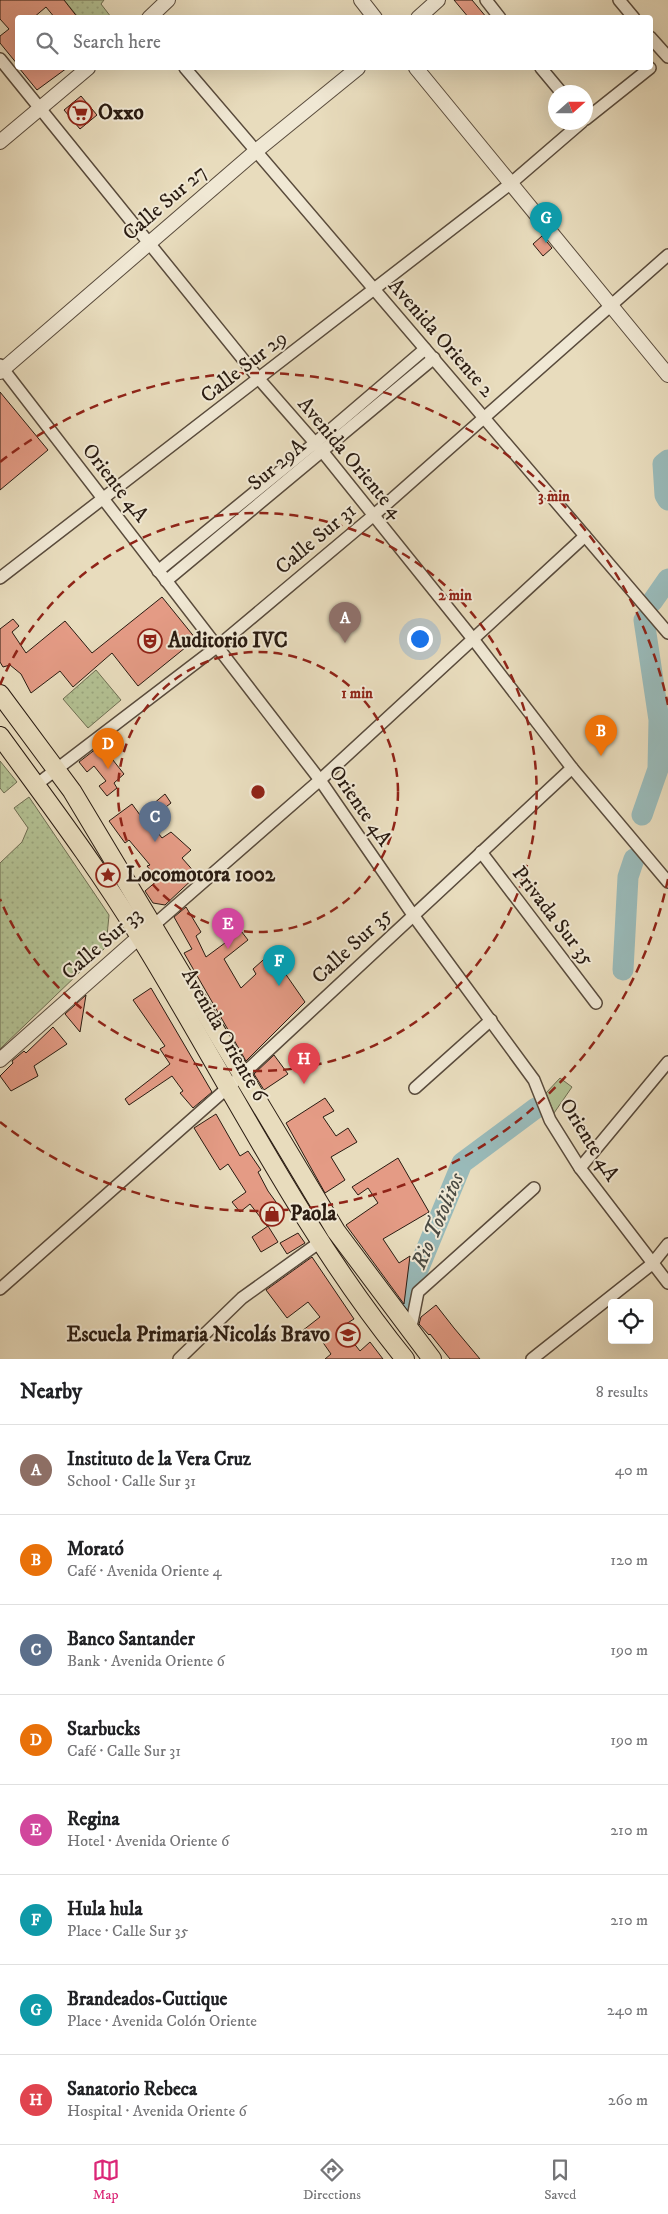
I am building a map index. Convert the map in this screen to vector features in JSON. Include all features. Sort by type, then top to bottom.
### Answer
[{"type":"main road","name":"Avenida Oriente 6","points":[[0,694],[62,775],[154,925],[336,1231],[432,1359]]},
{"type":"main road","name":"Avenida Oriente 6","points":[[0,736],[40,790],[140,936],[320,1242],[405,1359]]},
{"type":"main road","points":[[40,790],[58,791],[62,775]]},
{"type":"street","points":[[152,15],[168,0]]},
{"type":"street","points":[[361,0],[373,15]]},
{"type":"street","points":[[421,15],[438,0]]},
{"type":"street","points":[[486,0],[498,15]]},
{"type":"street","points":[[618,0],[631,15]]},
{"type":"street","points":[[653,40],[667,55],[653,65]]},
{"type":"street","name":"Avenida Oriente 4","points":[[0,59],[259,379],[319,447],[473,639],[572,768],[668,882]]},
{"type":"street","points":[[0,142],[86,70]]},
{"type":"street","name":"Avenida Oriente 2","points":[[188,70],[668,633]]},
{"type":"street","name":"Calle Sur 27","points":[[1,369],[256,151],[356,70]]},
{"type":"street","points":[[418,70],[668,375]]},
{"type":"street","points":[[543,70],[555,85]]},
{"type":"street","points":[[593,114],[646,70]]},
{"type":"street","name":"Calle Sur 29","points":[[0,578],[510,184],[573,130]]},
{"type":"street","name":"Calle Sur 31","points":[[62,775],[374,515],[668,255]]},
{"type":"street","name":"Sur 29A","points":[[166,581],[319,447],[426,349]]},
{"type":"street","name":"Sur 29A","points":[[158,570],[434,358]]},
{"type":"street","name":"Oriente 4A","points":[[1,369],[218,646],[320,780],[413,914],[534,1080],[550,1120],[580,1168],[668,1283]]},
{"type":"street","name":"Calle Sur 33","points":[[0,1060],[320,780],[585,536]]},
{"type":"street","name":"Calle Sur 35","points":[[0,1289],[242,1075],[572,768]]},
{"type":"street","name":"Privada Sur 35","points":[[480,852],[596,1003]]},
{"type":"street","points":[[415,1088],[491,1020]]},
{"type":"street","points":[[580,1168],[668,1062]]},
{"type":"street","points":[[410,1332],[418,1292],[534,1188]]},
{"type":"street","points":[[179,1359],[242,1298],[320,1242],[329,1245],[333,1244],[336,1239],[336,1231]]},
{"type":"street","points":[[532,1359],[652,1264],[668,1244]]},
{"type":"green space","points":[[64,0],[104,0],[101,4],[109,15],[76,15]]},
{"type":"green space","points":[[96,670],[121,700],[88,728],[63,699]]},
{"type":"green space","points":[[0,761],[17,782],[4,793],[0,788]]},
{"type":"green space","points":[[29,797],[109,915],[106,947],[0,1049],[0,863],[22,842],[28,828],[14,808]]},
{"type":"green space","points":[[560,1078],[572,1087],[554,1113],[546,1093]]},
{"type":"building","points":[[0,0],[64,0],[76,15],[53,15],[46,7],[37,15],[15,15],[15,61],[0,43],[0,36],[9,29],[0,19]]},
{"type":"building","points":[[454,0],[472,0],[484,15],[466,15]]},
{"type":"building","points":[[21,70],[64,70],[37,90]]},
{"type":"building","name":"Oxxo","points":[[81,96],[97,115],[80,129],[64,110]]},
{"type":"building","points":[[542,236],[552,248],[543,256],[533,244]]},
{"type":"building","points":[[0,392],[48,450],[0,490]]},
{"type":"building","points":[[162,597],[196,639],[138,686],[112,653],[73,687],[60,671],[31,693],[21,674],[10,665],[3,667],[0,662],[0,629],[13,619],[19,626],[12,632],[26,653],[65,621],[92,653]]},
{"type":"building","points":[[101,745],[124,774],[114,783],[117,788],[107,796],[99,786],[106,781],[94,766],[87,772],[79,762]]},
{"type":"building","points":[[165,794],[171,803],[162,810],[164,814],[151,824],[162,838],[171,832],[191,850],[182,858],[197,875],[165,905],[153,903],[145,891],[158,880],[147,866],[150,865],[129,840],[125,843],[109,821],[132,804],[140,815]]},
{"type":"building","points":[[186,907],[201,932],[196,936],[206,957],[233,937],[219,921],[228,914],[248,940],[224,959],[241,988],[256,974],[253,969],[271,953],[305,1002],[246,1061],[184,953],[192,949],[174,917]]},
{"type":"building","points":[[151,988],[212,1092],[193,1108],[180,1093],[183,1091],[172,1076],[129,1105],[125,1099],[170,1064],[160,1049],[165,1046],[133,1000]]},
{"type":"building","points":[[86,995],[80,1032],[65,1014]]},
{"type":"building","points":[[53,1027],[67,1044],[34,1066],[38,1076],[11,1091],[0,1076],[13,1063],[12,1061],[24,1051],[26,1053]]},
{"type":"building","points":[[274,1055],[288,1074],[264,1090],[254,1074]]},
{"type":"building","points":[[325,1098],[334,1111],[323,1117],[336,1136],[348,1128],[357,1142],[331,1157],[345,1180],[325,1193],[286,1123]]},
{"type":"building","points":[[216,1114],[240,1156],[248,1151],[261,1170],[258,1172],[268,1191],[284,1213],[267,1226],[250,1204],[240,1212],[232,1202],[246,1192],[228,1164],[220,1170],[194,1128]]},
{"type":"building","points":[[398,1158],[429,1212],[383,1239],[399,1263],[410,1256],[404,1304],[346,1225],[378,1203],[368,1188],[358,1195],[352,1187]]},
{"type":"building","points":[[268,1226],[278,1242],[261,1252],[252,1237]]},
{"type":"building","points":[[298,1233],[305,1243],[287,1254],[280,1243]]},
{"type":"building","points":[[312,1257],[354,1319],[341,1327],[360,1351],[370,1342],[383,1359],[325,1359],[331,1354],[317,1334],[310,1340],[302,1331],[320,1317],[308,1302],[287,1318],[266,1290]]},
{"type":"building","points":[[436,1305],[480,1359],[450,1359],[430,1334],[419,1324],[421,1317]]},
{"type":"waterway","name":"Rio Totolitos","points":[[668,460],[663,464],[665,495],[668,500]]},
{"type":"waterway","name":"Rio Totolitos","points":[[652,602],[668,579]]},
{"type":"waterway","name":"Rio Totolitos","points":[[642,815],[658,769],[659,720],[644,620]]},
{"type":"waterway","name":"Rio Totolitos","points":[[623,970],[628,877],[634,859]]},
{"type":"waterway","name":"Rio Totolitos","points":[[407,1311],[413,1282],[462,1163],[536,1108]]},
{"type":"place","name":"Oxxo","points":[[80,113]]},
{"type":"place","name":"Brandeados-Cuttique","points":[[546,243]]},
{"type":"place","name":"Auditorio IVC","points":[[150,641]]},
{"type":"place","name":"Instituto de la Vera Cruz","points":[[345,643]]},
{"type":"place","name":"Morató","points":[[601,756]]},
{"type":"place","name":"Starbucks","points":[[108,769]]},
{"type":"place","name":"Banco Santander","points":[[155,842]]},
{"type":"place","name":"Locomotora 1002","points":[[108,875]]},
{"type":"place","name":"Regina","points":[[228,949]]},
{"type":"place","name":"Hula hula","points":[[279,986]]},
{"type":"place","name":"Sanatorio Rebeca","points":[[304,1084]]},
{"type":"place","name":"Paola","points":[[272,1214]]},
{"type":"place","name":"Escuela Primaria Nicolás Bravo","points":[[348,1335]]}]
